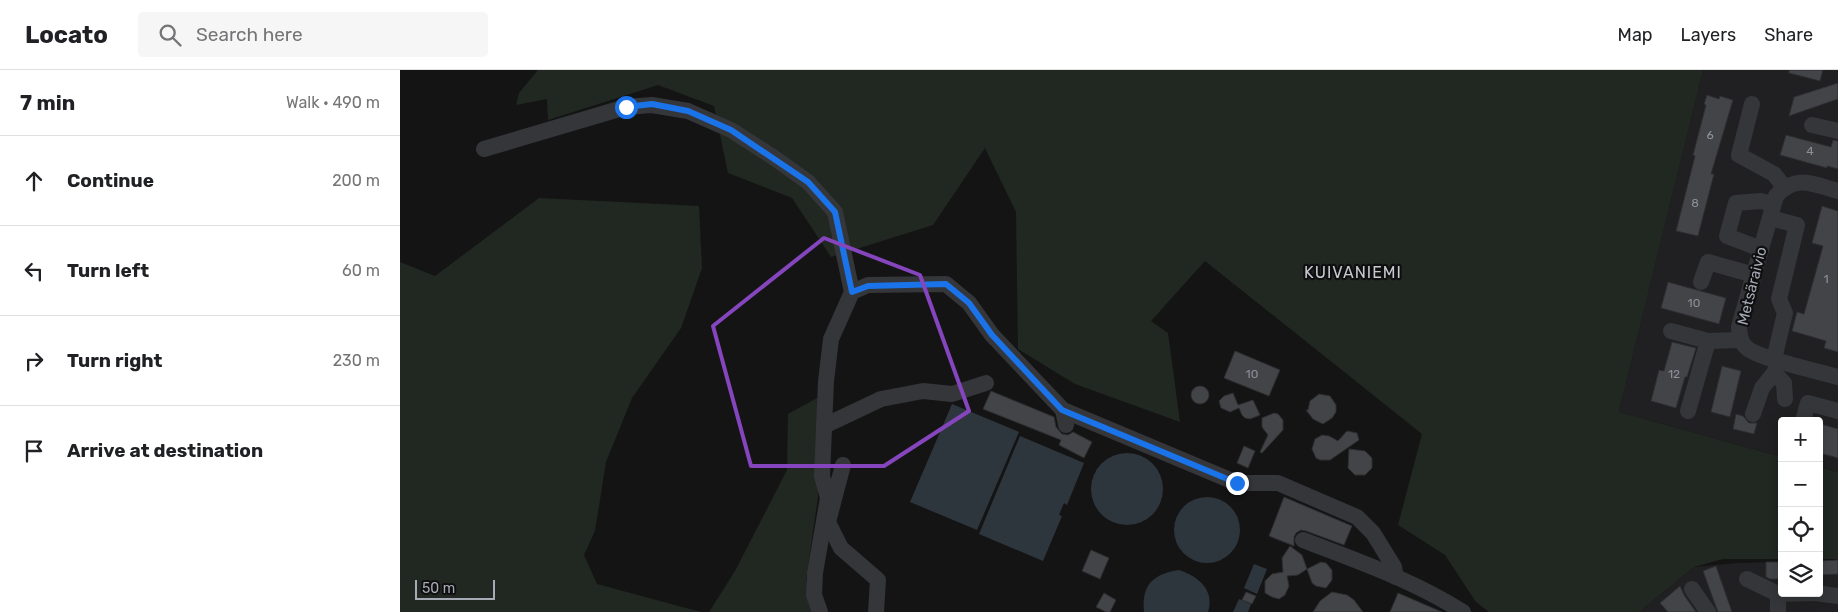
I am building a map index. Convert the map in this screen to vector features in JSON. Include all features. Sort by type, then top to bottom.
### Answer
[{"type":"street","points":[[484,149],[626,107],[652,104],[688,111],[731,130],[808,182],[835,212],[852,292],[831,339],[826,381],[822,476],[828,498],[815,573],[814,595],[820,612]]},
{"type":"street","points":[[1752,104],[1740,155],[1774,174],[1784,187],[1794,183],[1805,182],[1838,192]]},
{"type":"street","points":[[1812,125],[1838,131]]},
{"type":"street","name":"Metsäraivio","points":[[1784,187],[1776,196],[1739,327],[1740,340],[1748,350],[1776,364],[1838,377]]},
{"type":"street","points":[[1753,414],[1762,388],[1776,364],[1785,314],[1779,299],[1797,225],[1772,211],[1761,201],[1736,202],[1727,236],[1761,249]]},
{"type":"street","points":[[1701,282],[1708,262],[1754,276]]},
{"type":"street","points":[[852,292],[868,286],[946,284],[969,303],[992,335],[1064,418],[1237,483],[1278,483],[1357,517],[1372,532],[1394,567],[1396,577]]},
{"type":"street","points":[[1671,331],[1708,341],[1740,340]]},
{"type":"street","points":[[1688,411],[1708,341]]},
{"type":"street","points":[[1776,364],[1784,382],[1785,399]]},
{"type":"street","points":[[824,426],[881,399],[923,391],[952,394],[986,383]]},
{"type":"street","points":[[1804,417],[1808,403],[1837,408]]},
{"type":"street","points":[[842,465],[828,522],[841,548],[878,580],[876,612]]},
{"type":"street","points":[[1302,540],[1396,577],[1453,609]]},
{"type":"street","points":[[1747,579],[1778,594]]},
{"type":"street","points":[[1692,589],[1708,612]]},
{"type":"street","points":[[1823,594],[1838,596]]},
{"type":"street","points":[[1778,597],[1778,612]]},
{"type":"highlighted area","points":[[824,238],[920,275],[969,411],[884,466],[751,466],[713,326]]},
{"type":"shaded area","points":[[538,70],[1703,70],[1619,412],[1778,456],[1778,559],[1723,559],[1694,567],[1639,612],[1489,612],[1476,602],[1445,555],[1398,525],[1422,434],[1205,261],[1151,321],[1168,333],[1180,422],[1075,384],[1018,349],[1016,212],[985,148],[933,225],[831,257],[792,198],[728,173],[714,106],[658,85],[548,120],[547,99],[516,105],[519,93]]},
{"type":"shaded area","points":[[1703,70],[1838,70],[1838,472],[1823,468],[1823,417],[1778,417],[1778,456],[1619,412]]},
{"type":"shaded area","points":[[539,198],[699,206],[702,268],[681,328],[632,398],[606,462],[595,531],[584,555],[597,584],[701,612],[400,612],[400,262],[435,276]]},
{"type":"shaded area","points":[[817,398],[818,497],[806,580],[819,612],[709,612],[735,571],[787,470],[788,414]]},
{"type":"shaded area","points":[[952,404],[1019,432],[977,530],[910,502]]},
{"type":"shaded area","points":[[1020,436],[1084,463],[1067,505],[1064,503],[1059,515],[1062,516],[1043,561],[979,534]]},
{"type":"shaded area","points":[[1127,453],[1147,459],[1157,469],[1163,489],[1157,509],[1147,519],[1127,525],[1107,519],[1097,509],[1091,489],[1097,469],[1107,459]]},
{"type":"shaded area","points":[[1823,468],[1838,472],[1838,559],[1823,559]]},
{"type":"shaded area","points":[[1213,497],[1231,506],[1238,517],[1240,530],[1238,543],[1231,554],[1220,561],[1201,563],[1183,554],[1176,543],[1174,524],[1183,506],[1194,499]]},
{"type":"shaded area","points":[[1838,560],[1838,612],[1639,612],[1694,567],[1738,563],[1778,562],[1778,597],[1823,597],[1823,561]]},
{"type":"shaded area","points":[[1254,564],[1267,569],[1257,594],[1244,588]]},
{"type":"shaded area","points":[[1179,570],[1193,576],[1203,585],[1209,597],[1208,612],[1144,612],[1145,594],[1151,582],[1163,574]]},
{"type":"shaded area","points":[[1239,599],[1251,604],[1248,612],[1233,612]]},
{"type":"building","points":[[1789,70],[1823,70],[1820,81],[1789,73]]},
{"type":"building","points":[[1838,83],[1838,99],[1789,116],[1794,97]]},
{"type":"building","points":[[1707,95],[1719,99],[1720,96],[1733,100],[1711,174],[1714,174],[1698,236],[1676,231],[1695,156],[1693,155]]},
{"type":"building","points":[[1786,135],[1831,147],[1833,140],[1838,141],[1838,169],[1827,166],[1827,168],[1780,155]]},
{"type":"building","points":[[1822,206],[1838,211],[1838,352],[1824,348],[1826,341],[1792,331],[1797,312],[1804,314],[1823,246],[1812,243]]},
{"type":"building","points":[[1668,282],[1726,298],[1719,324],[1661,308]]},
{"type":"building","points":[[1672,342],[1696,348],[1676,408],[1651,401],[1659,370],[1664,371]]},
{"type":"building","points":[[1235,351],[1280,370],[1269,396],[1224,378]]},
{"type":"building","points":[[1722,366],[1741,371],[1730,417],[1711,412]]},
{"type":"building","points":[[1200,386],[1206,389],[1209,395],[1206,401],[1200,404],[1194,401],[1191,395],[1194,389]]},
{"type":"building","points":[[991,391],[1054,417],[1056,427],[1062,434],[1068,435],[1073,432],[1092,442],[1084,458],[1059,445],[1061,440],[983,409]]},
{"type":"building","points":[[1233,393],[1238,405],[1253,400],[1260,415],[1250,419],[1242,415],[1239,408],[1230,412],[1221,408],[1219,401],[1224,396]]},
{"type":"building","points":[[1319,394],[1330,396],[1336,405],[1336,412],[1332,418],[1323,424],[1313,419],[1306,410],[1308,410],[1310,401]]},
{"type":"building","points":[[1274,413],[1278,414],[1283,420],[1283,430],[1262,453],[1260,452],[1268,435],[1262,427],[1262,418]]},
{"type":"building","points":[[1736,414],[1743,416],[1749,423],[1757,423],[1754,434],[1733,429]]},
{"type":"building","points":[[1823,425],[1838,429],[1838,458],[1823,454]]},
{"type":"building","points":[[1347,431],[1357,433],[1359,440],[1330,460],[1316,458],[1312,449],[1315,439],[1322,435],[1329,436],[1338,441]]},
{"type":"building","points":[[1244,446],[1255,451],[1248,468],[1237,463]]},
{"type":"building","points":[[1349,449],[1365,451],[1372,458],[1372,468],[1365,475],[1355,475],[1348,468]]},
{"type":"building","points":[[1284,497],[1352,526],[1344,545],[1301,530],[1294,537],[1294,546],[1269,536]]},
{"type":"building","points":[[1290,546],[1302,555],[1307,569],[1298,575],[1287,576],[1289,586],[1285,595],[1279,599],[1265,593],[1265,581],[1272,574],[1283,572],[1282,558]]},
{"type":"building","points":[[1091,550],[1109,558],[1100,579],[1082,571]]},
{"type":"building","points":[[1838,560],[1838,574],[1823,575],[1823,561]]},
{"type":"building","points":[[1321,562],[1326,563],[1332,570],[1332,580],[1326,588],[1312,583],[1307,569]]},
{"type":"building","points":[[1766,562],[1778,562],[1778,579],[1766,577]]},
{"type":"building","points":[[1716,566],[1732,612],[1718,612],[1703,571]]},
{"type":"building","points":[[1680,586],[1696,612],[1668,612],[1660,603]]},
{"type":"building","points":[[1246,592],[1256,596],[1252,604],[1242,600]]},
{"type":"building","points":[[1332,592],[1347,595],[1354,600],[1363,612],[1313,612],[1320,601]]},
{"type":"building","points":[[1104,593],[1116,600],[1110,612],[1096,607]]},
{"type":"building","points":[[1398,593],[1442,612],[1390,612]]},
{"type":"district","name":"KUIVANIEMI","points":[[1353,272]]},
{"type":"route","points":[[626,107],[652,104],[688,111],[731,130],[808,182],[835,212],[852,292],[868,286],[946,284],[969,303],[992,335],[1062,410],[1237,483]]}]
